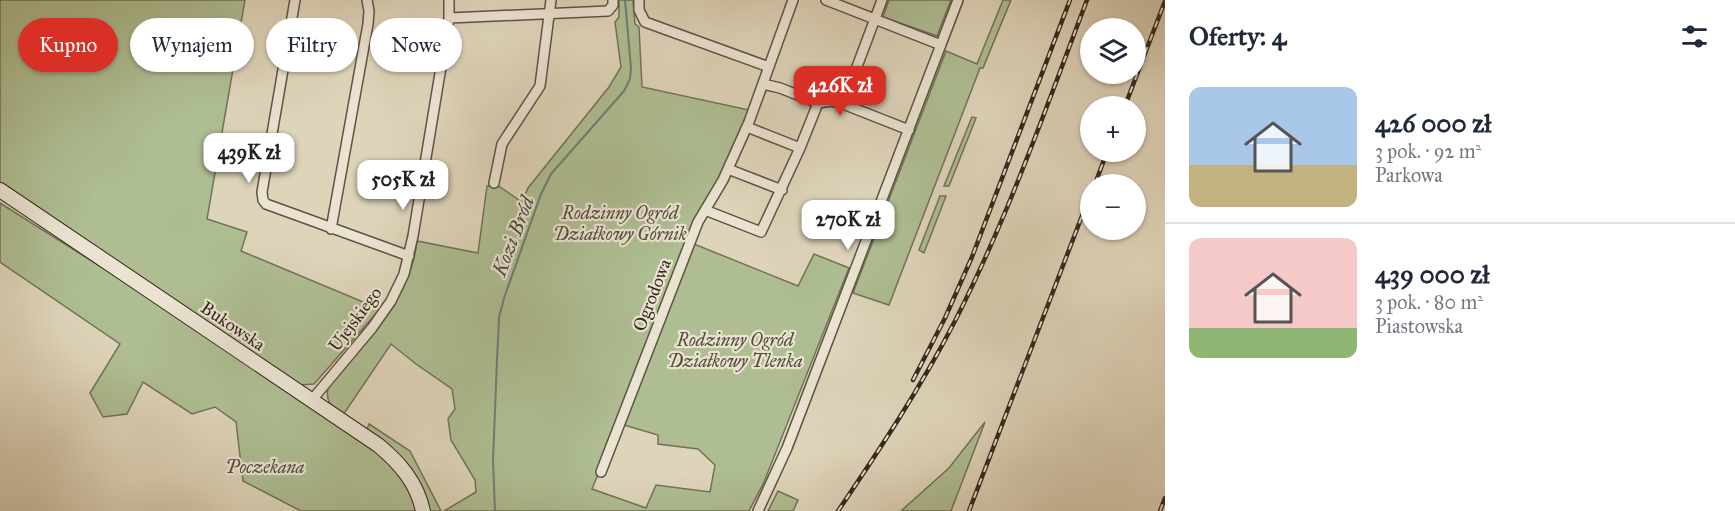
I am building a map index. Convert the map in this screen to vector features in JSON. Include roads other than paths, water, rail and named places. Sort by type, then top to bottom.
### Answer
[{"type":"street","points":[[295,0],[262,200],[266,204],[331,229],[409,256]]},
{"type":"street","points":[[331,229],[369,24],[367,0]]},
{"type":"street","name":"Ujejskiego","points":[[448,0],[449,18]]},
{"type":"street","points":[[494,183],[502,144],[540,86],[551,0]]},
{"type":"street","points":[[449,18],[608,11],[613,5],[613,0]]},
{"type":"street","points":[[639,0],[639,10],[645,22],[766,76],[780,88],[818,103],[831,101],[843,104],[909,130]]},
{"type":"street","name":"Ogrodowa","points":[[601,472],[698,222],[728,169],[747,127],[793,0]]},
{"type":"street","points":[[826,0],[941,45]]},
{"type":"street","points":[[843,104],[882,0]]},
{"type":"street","points":[[758,511],[787,448],[958,0]]},
{"type":"street","name":"Ujejskiego","points":[[311,401],[392,301],[404,274],[440,72]]},
{"type":"street","points":[[705,210],[761,232],[801,148],[818,103]]},
{"type":"street","points":[[747,127],[801,148]]},
{"type":"street","points":[[728,169],[782,190]]},
{"type":"street","name":"Bukowska","points":[[0,190],[378,446],[396,461],[413,484],[423,511]]},
{"type":"waterway","name":"Kozi Bród","points":[[495,511],[493,460],[497,360],[499,318],[504,298],[541,194],[551,174],[624,91],[630,79],[625,0]]},
{"type":"railway","points":[[913,380],[945,318],[972,257],[1070,0]]},
{"type":"railway","points":[[838,511],[914,394],[955,321],[1026,162],[1087,0]]},
{"type":"railway","points":[[1129,96],[1165,1]]},
{"type":"railway","points":[[1099,174],[1103,162]]},
{"type":"railway","points":[[969,511],[1080,221]]},
{"type":"railway","points":[[1160,511],[1165,498]]},
{"type":"park label","name":"Rodzinny Ogród Działkowy Górnik","points":[[620,223]]},
{"type":"park label","name":"Rodzinny Ogród Działkowy Tlenka","points":[[735,350]]},
{"type":"park label","name":"Poczekana","points":[[265,467]]}]
